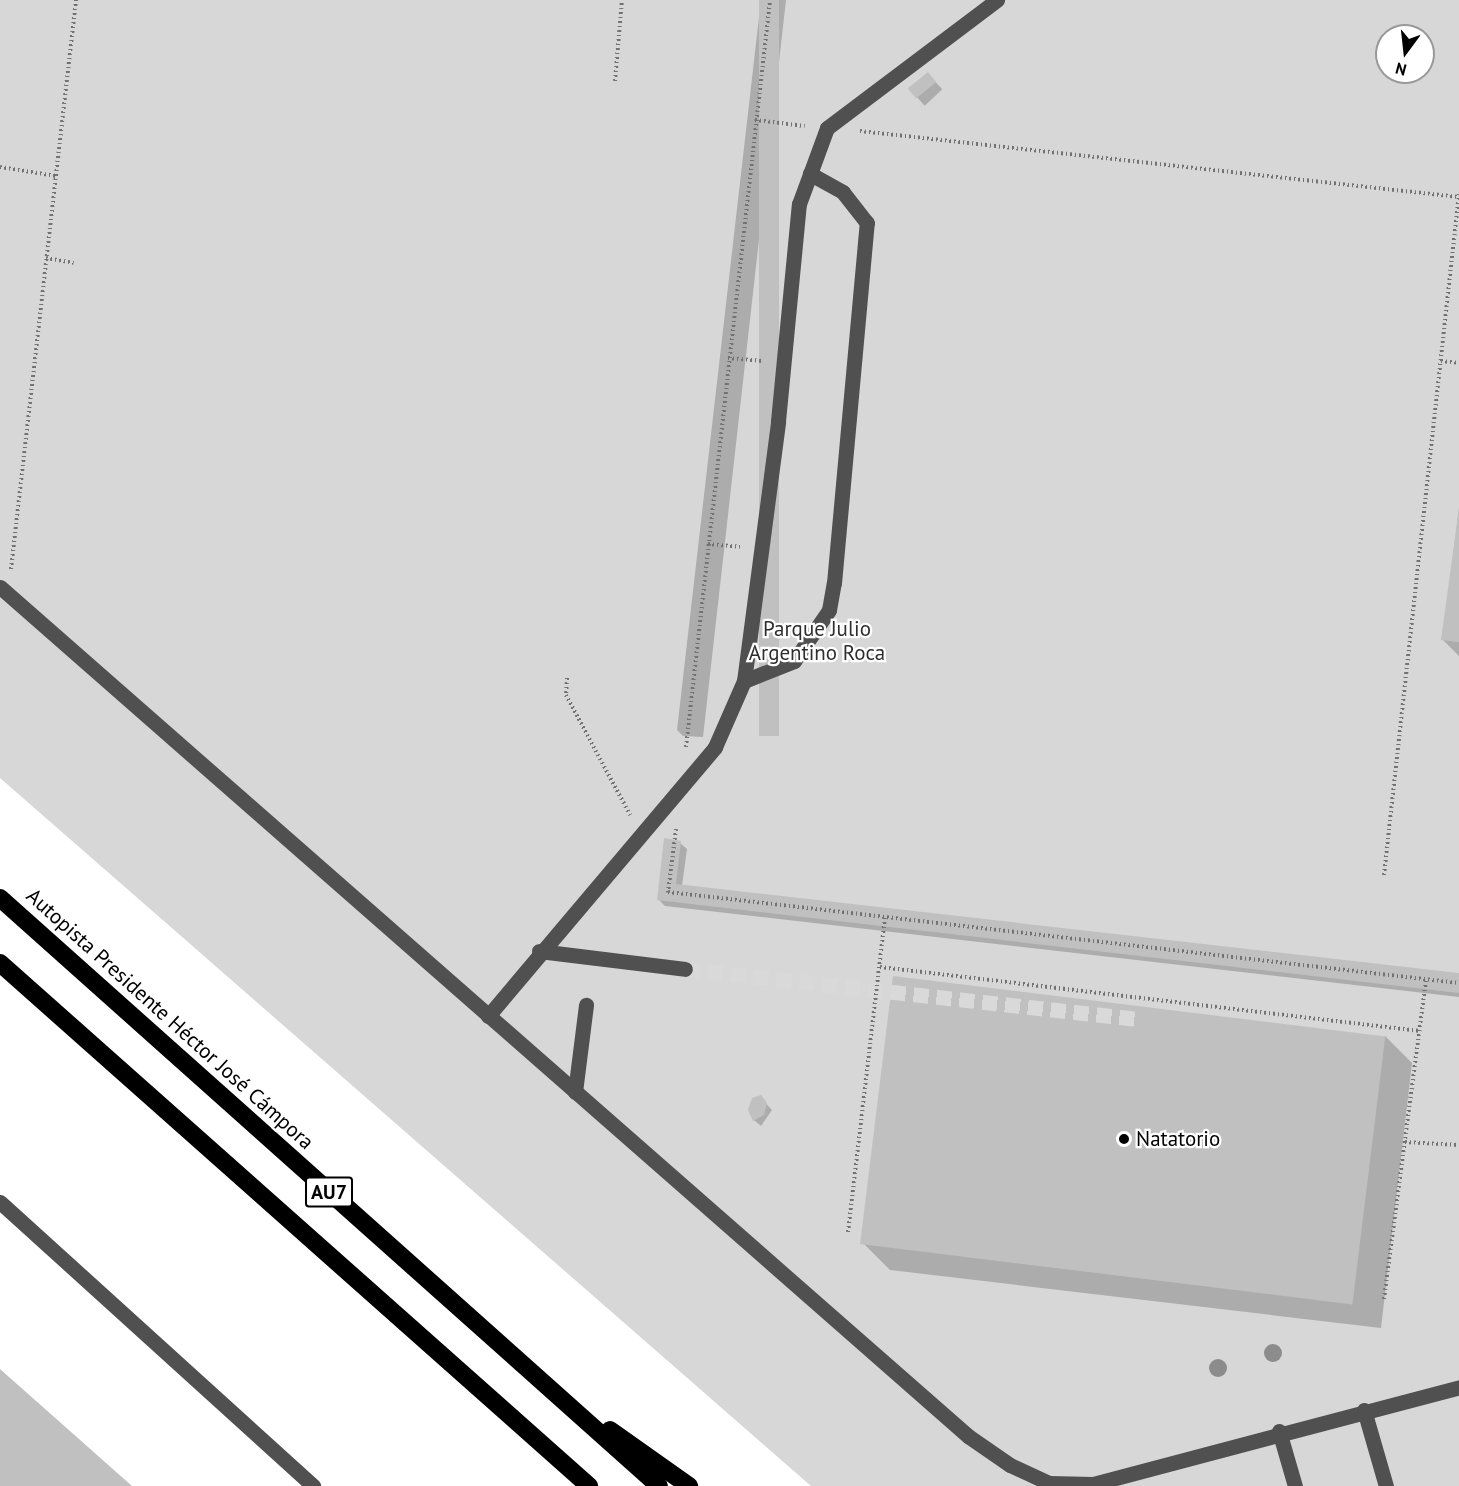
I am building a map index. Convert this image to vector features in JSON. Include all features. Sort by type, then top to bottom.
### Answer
[{"type":"highway","name":"Autopista Presidente Héctor José Cámpora","points":[[0,898],[658,1486]]},
{"type":"highway","name":"AU7","points":[[0,963],[589,1486]]},
{"type":"highway","points":[[534,1375],[689,1486]]},
{"type":"highway","points":[[543,1446],[582,1486]]},
{"type":"lane","points":[[488,1016],[539,951],[714,747],[744,681],[763,550],[799,204],[827,128],[998,0]]},
{"type":"lane","points":[[744,681],[794,661],[829,610],[834,583],[867,223],[843,192],[810,174]]},
{"type":"lane","points":[[4,591],[960,1429],[1010,1465],[1049,1484],[1092,1484],[1279,1431],[1459,1387]]},
{"type":"lane","points":[[539,951],[685,969]]},
{"type":"lane","points":[[575,1092],[586,1005]]},
{"type":"lane","points":[[0,1203],[313,1486]]},
{"type":"lane","points":[[1364,1410],[1386,1486]]},
{"type":"lane","points":[[1279,1431],[1295,1486]]},
{"type":"path","points":[[4,591],[76,0]]},
{"type":"path","points":[[615,81],[622,0]]},
{"type":"path","points":[[770,0],[728,358],[682,787],[668,892],[1459,983]]},
{"type":"path","points":[[755,120],[1459,196],[1384,875]]},
{"type":"path","points":[[0,168],[56,176]]},
{"type":"path","points":[[46,258],[74,263]]},
{"type":"path","points":[[728,358],[784,363]]},
{"type":"path","points":[[1441,361],[1459,363]]},
{"type":"path","points":[[708,544],[763,550]]},
{"type":"path","points":[[567,678],[566,695],[639,832]]},
{"type":"path","points":[[848,1232],[885,916]]},
{"type":"path","points":[[879,966],[1420,1031]]},
{"type":"path","points":[[1384,1299],[1426,979]]},
{"type":"path","points":[[1405,1142],[1459,1145]]},
{"type":"green space","name":"Parque Julio Argentino Roca","points":[[0,0],[1459,0],[1459,1486],[811,1486],[0,778]]},
{"type":"building","points":[[759,0],[779,0],[779,736],[759,736]]},
{"type":"building","points":[[928,72],[936,82],[916,98],[908,88]]},
{"type":"building","points":[[1459,508],[1459,642],[1441,640]]},
{"type":"building","points":[[664,838],[681,841],[676,884],[1459,973],[1459,993],[657,900]]},
{"type":"building","name":"Natatorio","points":[[893,976],[1385,1036],[1352,1304],[860,1244]]},
{"type":"building","points":[[761,1095],[767,1103],[764,1115],[753,1121],[748,1110],[752,1098]]},
{"type":"building","points":[[0,1369],[132,1486],[0,1486]]},
{"type":"tunnel","points":[[685,969],[1136,1019]]},
{"type":"place","name":"Natatorio","points":[[1124,1139]]}]
